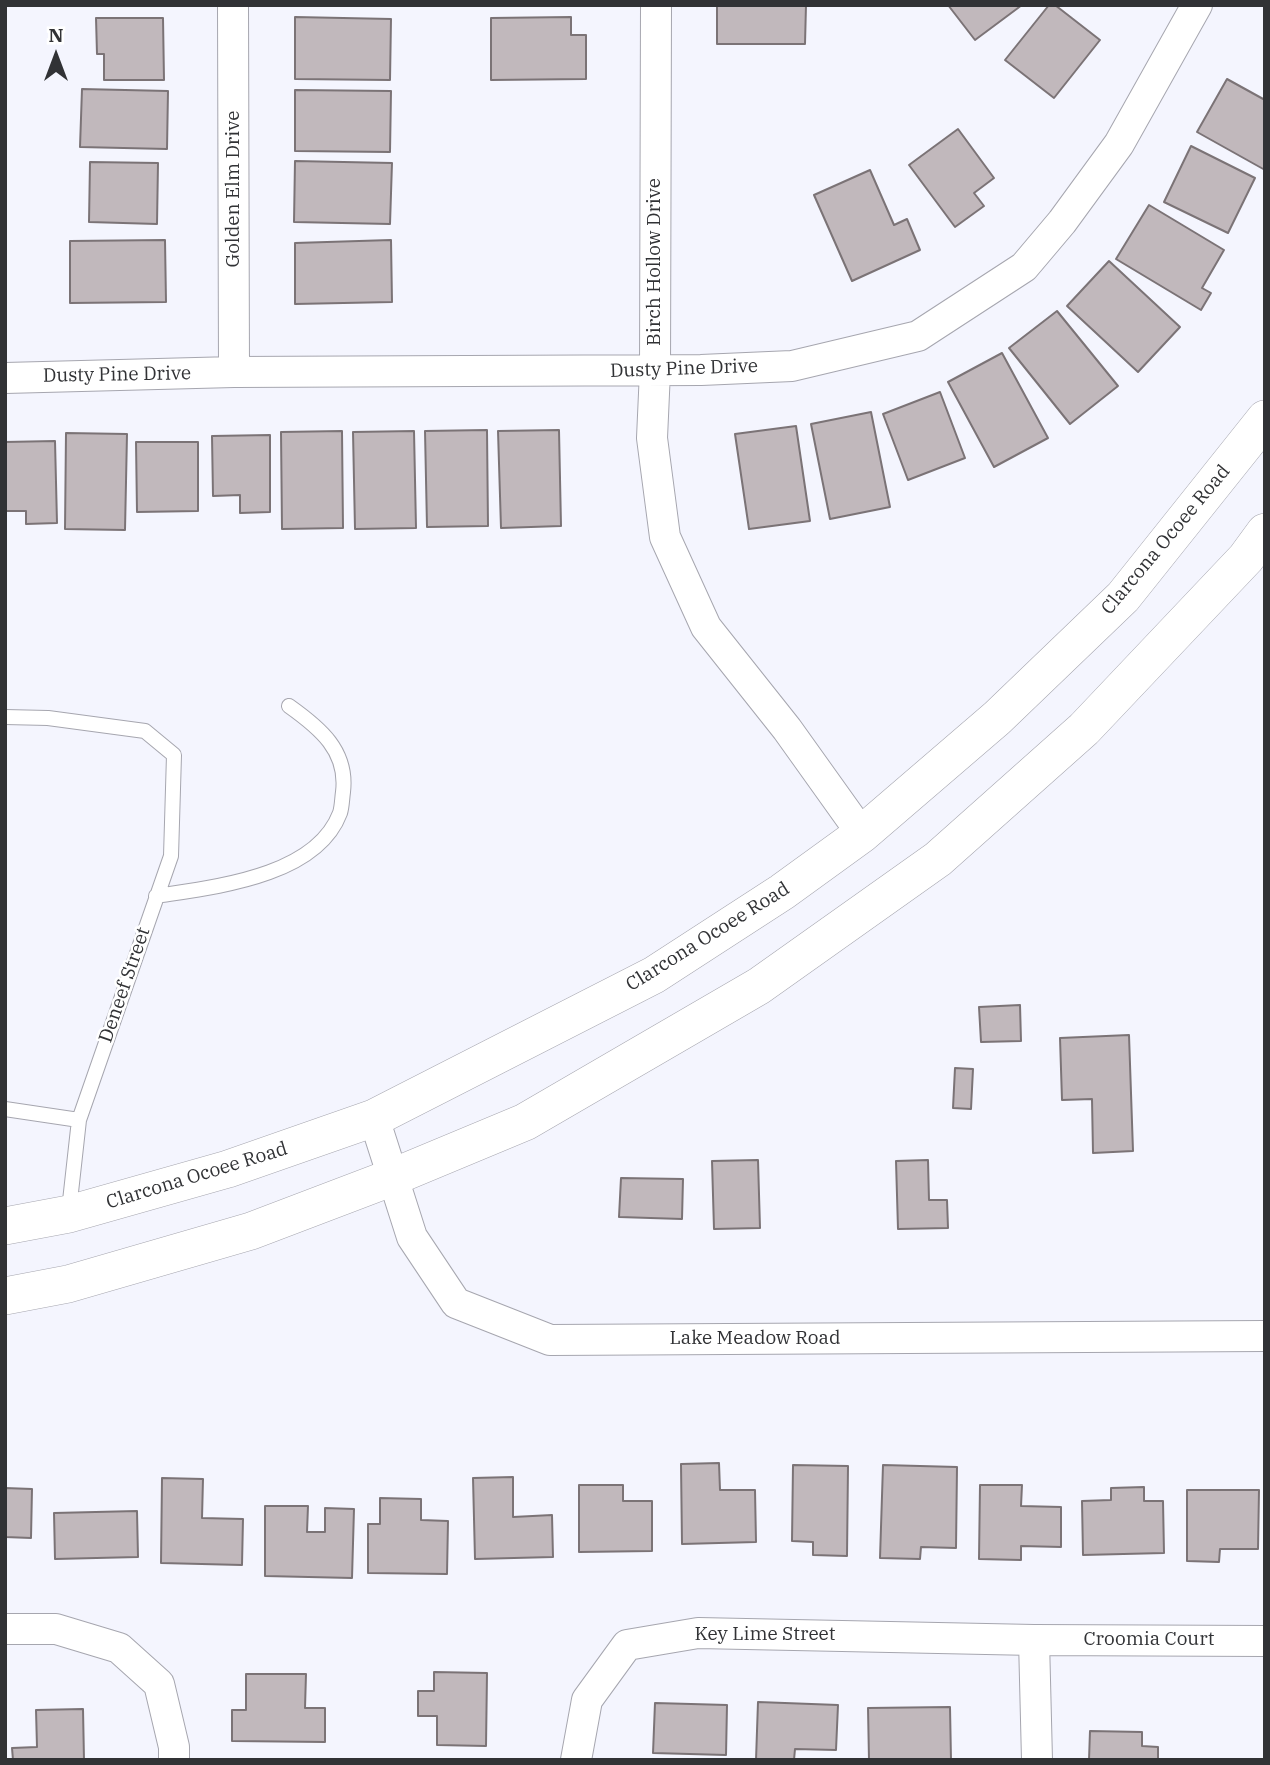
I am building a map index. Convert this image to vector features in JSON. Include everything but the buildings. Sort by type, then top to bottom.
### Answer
[{"type":"street","name":"Golden Elm Drive","points":[[233,5],[234,372]]},
{"type":"street","name":"Birch Hollow Drive","points":[[656,5],[655,371],[652,438],[665,537],[706,627],[787,729],[862,835]]},
{"type":"street","name":"Dusty Pine Drive","points":[[5,377],[234,372],[655,371],[792,366],[918,336],[1024,267],[1062,222],[1119,144],[1193,7]]},
{"type":"street","name":"Clarcona Ocoee Road","points":[[5,1226],[69,1214],[229,1169],[373,1118],[654,975],[782,892],[862,835],[997,718],[1123,597],[1265,419]]},
{"type":"street","points":[[5,1296],[68,1284],[251,1231],[393,1177],[525,1122],[759,986],[937,859],[1084,729],[1246,558],[1265,532]]},
{"type":"street","name":"Lake Meadow Road","points":[[373,1118],[412,1237],[456,1303],[550,1340],[1265,1336]]},
{"type":"street","points":[[5,1629],[56,1629],[119,1648],[159,1684],[174,1747],[174,1760]]},
{"type":"street","name":"Key Lime Street","points":[[576,1760],[587,1700],[627,1645],[698,1633],[1034,1640]]},
{"type":"street","points":[[1034,1640],[1037,1760]]},
{"type":"street","name":"Croomia Court","points":[[1034,1640],[1265,1640]]},
{"type":"lane","points":[[156,896],[217,886],[282,868],[320,844],[340,813],[345,774],[338,753],[315,724],[289,706]]},
{"type":"lane","name":"Deneef Street","points":[[5,717],[48,718],[145,731],[174,755],[171,856],[79,1120],[69,1214]]},
{"type":"lane","points":[[5,1109],[79,1120]]}]
